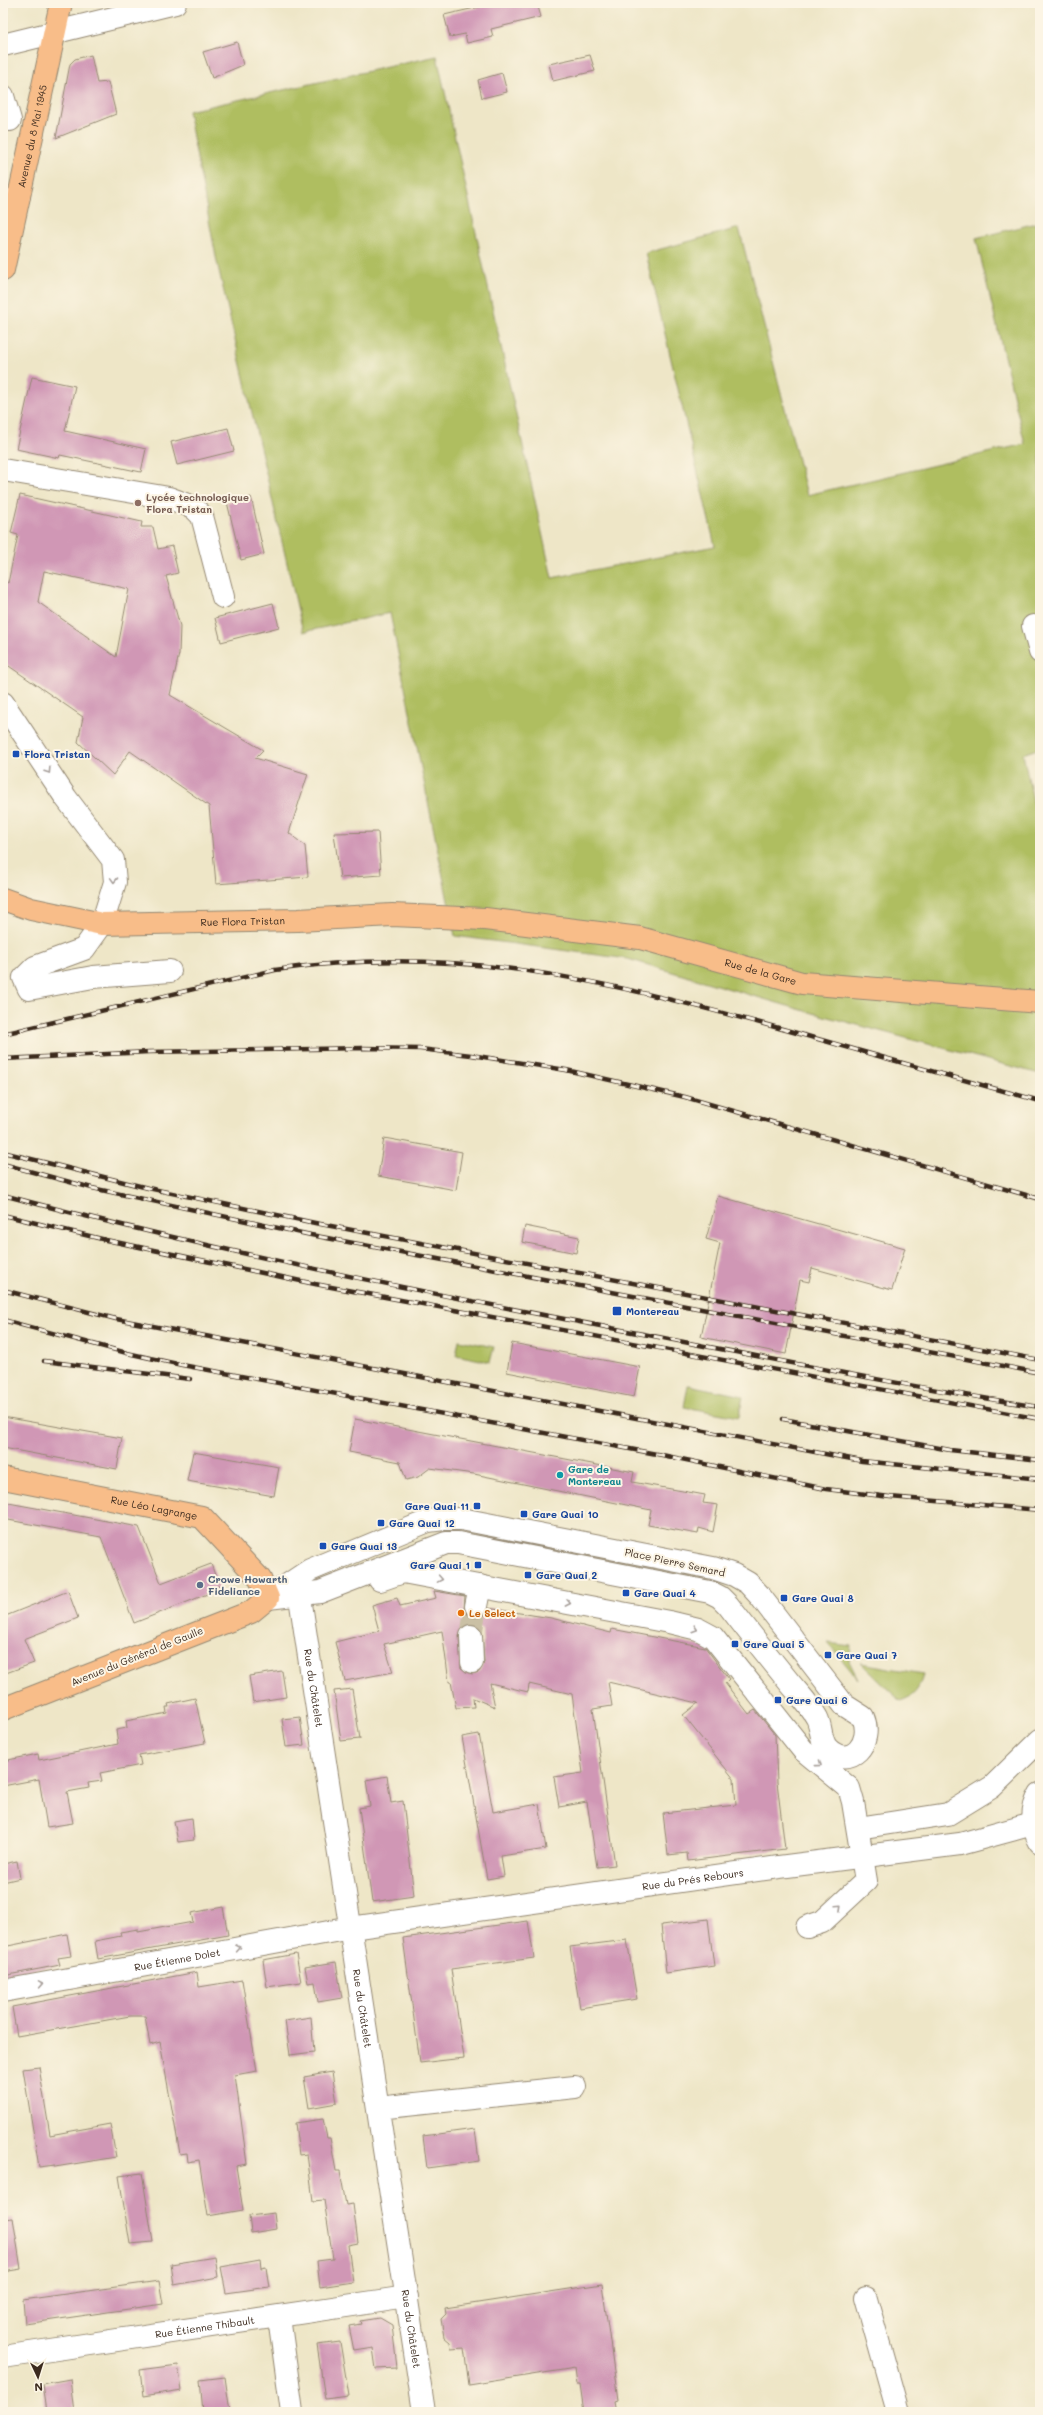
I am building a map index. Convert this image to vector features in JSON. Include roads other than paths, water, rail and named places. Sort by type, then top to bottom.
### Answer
[{"type":"main road","name":"Avenue du 8 Mai 1945","points":[[3,270],[11,201],[61,3]]},
{"type":"main road","name":"Rue Flora Tristan","points":[[3,899],[31,909],[102,924],[298,920],[392,915],[485,919]]},
{"type":"main road","name":"Rue de la Gare","points":[[485,919],[640,938],[802,983],[1040,1002]]},
{"type":"main road","name":"Rue Léo Lagrange","points":[[3,1478],[202,1517],[260,1579],[268,1598]]},
{"type":"main road","name":"Avenue du Général de Gaulle","points":[[3,1709],[251,1612],[268,1598]]},
{"type":"street","points":[[3,45],[175,3]]},
{"type":"street","points":[[3,96],[10,120]]},
{"type":"street","points":[[3,470],[169,498],[193,507],[202,516],[223,598]]},
{"type":"street","points":[[1034,626],[1040,652]]},
{"type":"street","points":[[3,703],[66,798],[113,860],[115,882],[102,924],[84,949],[35,966],[24,978],[29,989],[93,977],[170,971]]},
{"type":"street","name":"Place Pierre Semard","points":[[444,1519],[461,1519],[713,1568],[734,1575],[748,1583],[760,1596],[844,1705],[863,1716],[867,1733],[865,1742],[861,1748],[849,1755],[835,1753],[829,1750],[824,1744],[817,1717],[728,1605],[720,1597],[710,1592],[452,1543],[435,1546],[320,1592],[268,1598],[310,1570],[428,1521],[444,1519]]},
{"type":"street","points":[[268,1598],[301,1604],[323,1601],[403,1572],[478,1596],[669,1622],[698,1630],[713,1637],[803,1750],[849,1788],[858,1828],[866,1881],[822,1922],[807,1926]]},
{"type":"street","name":"Rue du Châtelet","points":[[301,1604],[424,2412]]},
{"type":"street","points":[[471,1636],[472,1662]]},
{"type":"street","points":[[858,1828],[948,1814],[992,1787],[1040,1740]]},
{"type":"street","points":[[1036,1833],[1033,1812],[1040,1794]]},
{"type":"street","name":"Rue du Prés Rebours","points":[[351,1928],[1036,1833]]},
{"type":"street","name":"Rue Étienne Dolet","points":[[3,1991],[351,1928]]},
{"type":"street","points":[[378,2108],[575,2087]]},
{"type":"street","name":"Rue Étienne Thibault","points":[[3,2357],[407,2297]]},
{"type":"street","points":[[866,2298],[898,2412]]},
{"type":"street","points":[[279,2317],[292,2412]]},
{"type":"tunnel","points":[[471,1636],[476,1606]]},
{"type":"railway","points":[[3,1034],[275,970],[342,963],[407,961],[471,964],[534,972],[596,983],[658,997],[786,1030],[1040,1101]]},
{"type":"railway","points":[[3,1059],[149,1052],[363,1048],[420,1049],[471,1055],[566,1070],[685,1097],[1040,1199]]},
{"type":"railway","points":[[3,1152],[148,1188],[315,1223],[1040,1360]]},
{"type":"railway","points":[[3,1164],[92,1188],[311,1235],[1040,1373]]},
{"type":"railway","points":[[3,1195],[159,1234],[395,1286],[836,1371],[1040,1407]]},
{"type":"railway","points":[[3,1215],[106,1240],[315,1284],[1040,1419]]},
{"type":"railway","points":[[3,1290],[116,1319],[862,1461],[1040,1479]]},
{"type":"railway","points":[[3,1320],[127,1353],[182,1365],[662,1455],[826,1489],[890,1497],[1040,1510]]},
{"type":"railway","points":[[44,1361],[190,1379]]},
{"type":"railway","points":[[783,1419],[950,1450],[1040,1460]]},
{"type":"place","name":"Lycée technologique Flora Tristan","points":[[138,503]]},
{"type":"place","name":"Flora Tristan","points":[[16,754]]},
{"type":"place","name":"Montereau","points":[[617,1311]]},
{"type":"place","name":"Gare de Montereau","points":[[560,1475]]},
{"type":"place","name":"Gare Quai 11","points":[[477,1506]]},
{"type":"place","name":"Gare Quai 10","points":[[524,1514]]},
{"type":"place","name":"Gare Quai 12","points":[[381,1523]]},
{"type":"place","name":"Gare Quai 13","points":[[323,1546]]},
{"type":"place","name":"Gare Quai 1","points":[[478,1565]]},
{"type":"place","name":"Gare Quai 2","points":[[528,1575]]},
{"type":"place","name":"Crowe Howarth Fideliance","points":[[200,1585]]},
{"type":"place","name":"Gare Quai 4","points":[[626,1593]]},
{"type":"place","name":"Gare Quai 8","points":[[784,1598]]},
{"type":"place","name":"Le Select","points":[[461,1613]]},
{"type":"place","name":"Gare Quai 5","points":[[735,1644]]},
{"type":"place","name":"Gare Quai 7","points":[[828,1655]]},
{"type":"place","name":"Gare Quai 6","points":[[778,1700]]}]
